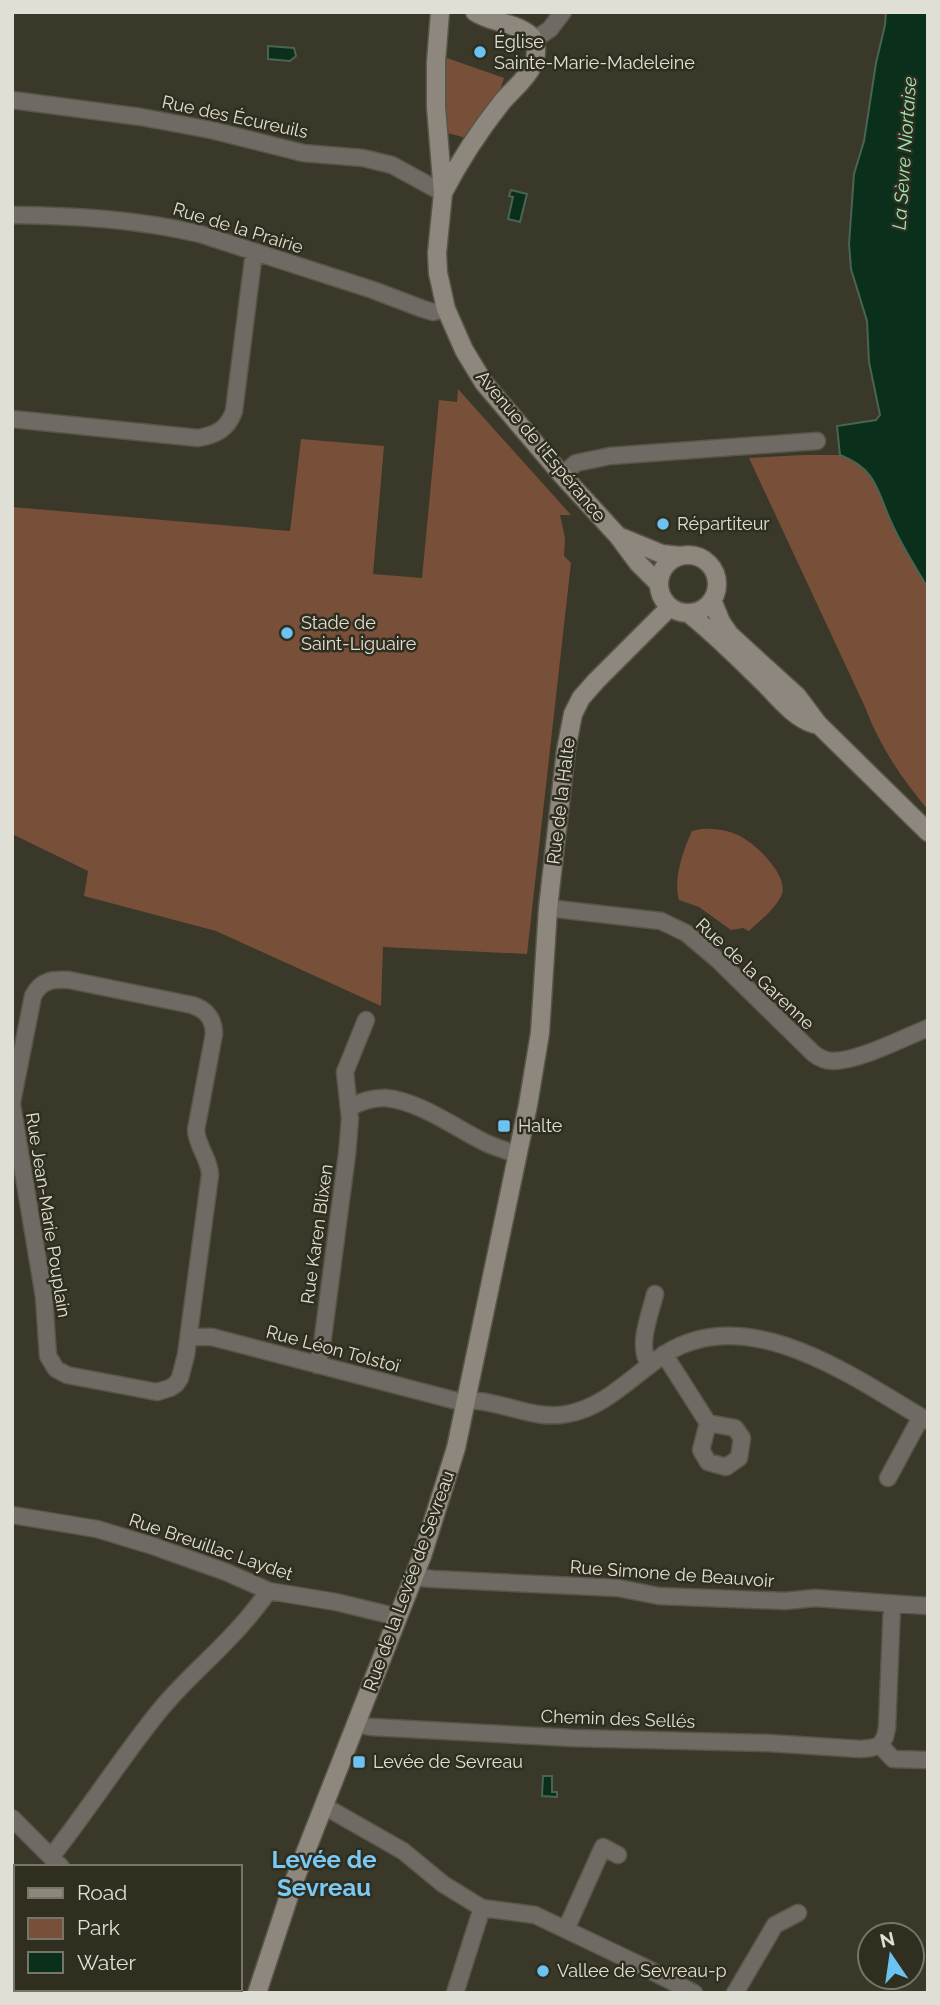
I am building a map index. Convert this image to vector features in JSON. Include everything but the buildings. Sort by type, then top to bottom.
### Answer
[{"type":"street","points":[[443,193],[467,150],[504,99],[531,69],[536,55],[534,40],[530,35],[475,12]]},
{"type":"street","points":[[534,40],[550,29],[563,12]]},
{"type":"street","points":[[442,15],[436,62],[438,142],[443,193]]},
{"type":"street","name":"Rue des Écureuils","points":[[12,100],[141,117],[211,130],[303,153],[363,158],[392,165],[443,193]]},
{"type":"street","points":[[438,142],[447,152],[467,150]]},
{"type":"street","name":"Avenue de l'Espérance","points":[[443,193],[436,253],[438,273],[446,309],[464,350],[484,383],[618,536],[628,552],[659,584]]},
{"type":"street","name":"Rue de la Prairie","points":[[12,215],[93,217],[144,222],[200,234],[373,290],[422,309],[433,312],[446,309]]},
{"type":"street","points":[[12,419],[198,438],[220,432],[232,420],[234,411],[254,252]]},
{"type":"street","points":[[562,475],[576,463],[610,456],[817,441]]},
{"type":"street","name":"Avenue de l'Espérance","points":[[618,536],[662,554],[680,556]]},
{"type":"street","points":[[680,556],[695,556],[707,562],[717,580],[712,600],[701,610],[681,613],[670,607],[662,597],[659,584],[663,569],[667,563],[680,556]]},
{"type":"street","points":[[712,600],[730,635],[797,696],[818,724],[928,832]]},
{"type":"street","name":"Rue de la Halte","points":[[540,1033],[548,908],[566,750],[573,714],[581,698],[670,607]]},
{"type":"street","points":[[688,613],[788,706],[806,721],[818,724]]},
{"type":"street","name":"Rue de la Garenne","points":[[548,908],[661,921],[686,933],[718,960],[813,1053],[827,1061],[851,1058],[928,1028]]},
{"type":"street","name":"Rue Jean-Marie Pouplain","points":[[51,979],[69,979],[192,1005],[207,1013],[214,1027],[214,1034],[196,1130],[197,1140],[208,1161],[210,1175],[189,1337],[180,1378],[176,1384],[162,1391],[151,1392],[67,1375],[56,1369],[51,1362],[47,1349],[44,1297],[12,1103],[33,996],[36,989],[51,979]]},
{"type":"street","name":"Rue Karen Blixen","points":[[317,1365],[322,1345],[347,1154],[349,1107],[345,1072],[366,1020]]},
{"type":"street","name":"Rue de la Levée de Sevreau","points":[[257,1993],[293,1884],[414,1577],[450,1472],[518,1155],[540,1033]]},
{"type":"street","points":[[349,1107],[363,1101],[383,1098],[398,1100],[485,1143],[518,1155]]},
{"type":"street","points":[[650,1365],[645,1359],[643,1347],[655,1294]]},
{"type":"street","name":"Rue Léon Tolstoï","points":[[189,1337],[212,1337],[457,1401],[479,1401],[556,1416],[581,1411],[602,1400],[664,1354],[692,1340],[736,1335],[793,1348],[819,1359],[925,1419]]},
{"type":"street","points":[[664,1354],[708,1423]]},
{"type":"street","points":[[888,1478],[925,1419]]},
{"type":"street","name":"Rue Breuillac Laydet","points":[[12,1515],[97,1529],[226,1572],[269,1591],[336,1602],[398,1617]]},
{"type":"street","name":"Rue Simone de Beauvoir","points":[[414,1577],[618,1588],[659,1595],[785,1601],[815,1598],[928,1606]]},
{"type":"street","points":[[12,1818],[56,1862],[126,1753],[162,1708],[244,1622],[269,1591]]},
{"type":"street","points":[[892,1605],[887,1728],[880,1745],[893,1759],[928,1760]]},
{"type":"street","name":"Chemin des Sellés","points":[[355,1724],[573,1738],[768,1743],[860,1749],[880,1745]]},
{"type":"street","points":[[324,1807],[403,1851],[443,1884],[482,1908],[535,1915],[566,1929],[675,1989],[694,1993]]},
{"type":"street","points":[[566,1929],[603,1847],[618,1855]]},
{"type":"street","points":[[455,1993],[482,1908]]},
{"type":"street","points":[[735,1993],[775,1925],[798,1913]]},
{"type":"green space","points":[[447,58],[504,78],[499,93],[466,138],[444,132],[442,73]]},
{"type":"green space","name":"Stade de Saint-Liguaire","points":[[458,389],[571,515],[560,515],[565,538],[564,556],[571,563],[527,954],[383,947],[381,1006],[216,931],[84,896],[88,871],[12,834],[12,507],[290,531],[301,439],[384,446],[373,574],[422,578],[439,400],[457,402]]},
{"type":"green space","points":[[840,455],[855,461],[869,474],[878,489],[893,528],[928,588],[928,810],[900,773],[878,736],[749,458]]},
{"type":"green space","points":[[692,831],[725,831],[745,839],[769,860],[780,877],[783,886],[780,899],[749,931],[743,928],[731,930],[699,907],[679,900],[677,883],[682,856]]},
{"type":"water","name":"La Sèvre Niortaise","points":[[886,12],[928,12],[928,588],[901,542],[870,475],[853,461],[840,455],[837,426],[876,420],[880,415],[869,362],[867,321],[851,269],[849,244],[854,174],[864,141]]},
{"type":"water","points":[[268,46],[294,48],[296,56],[290,61],[268,59]]},
{"type":"water","points":[[511,190],[527,194],[520,222],[508,219],[513,197],[509,196]]},
{"type":"water","points":[[543,1776],[552,1776],[552,1792],[557,1792],[557,1797],[542,1796]]},
{"type":"place","name":"Église Sainte-Marie-Madeleine","points":[[480,52]]},
{"type":"place","name":"Répartiteur","points":[[663,524]]},
{"type":"place","name":"Stade de Saint-Liguaire","points":[[287,633]]},
{"type":"place","name":"Halte","points":[[504,1126]]},
{"type":"place","name":"Levée de Sevreau","points":[[359,1762]]},
{"type":"place","name":"Vallee de Sevreau-p","points":[[543,1971]]},
{"type":"district","name":"Levée de Sevreau","points":[[324,1874]]}]
